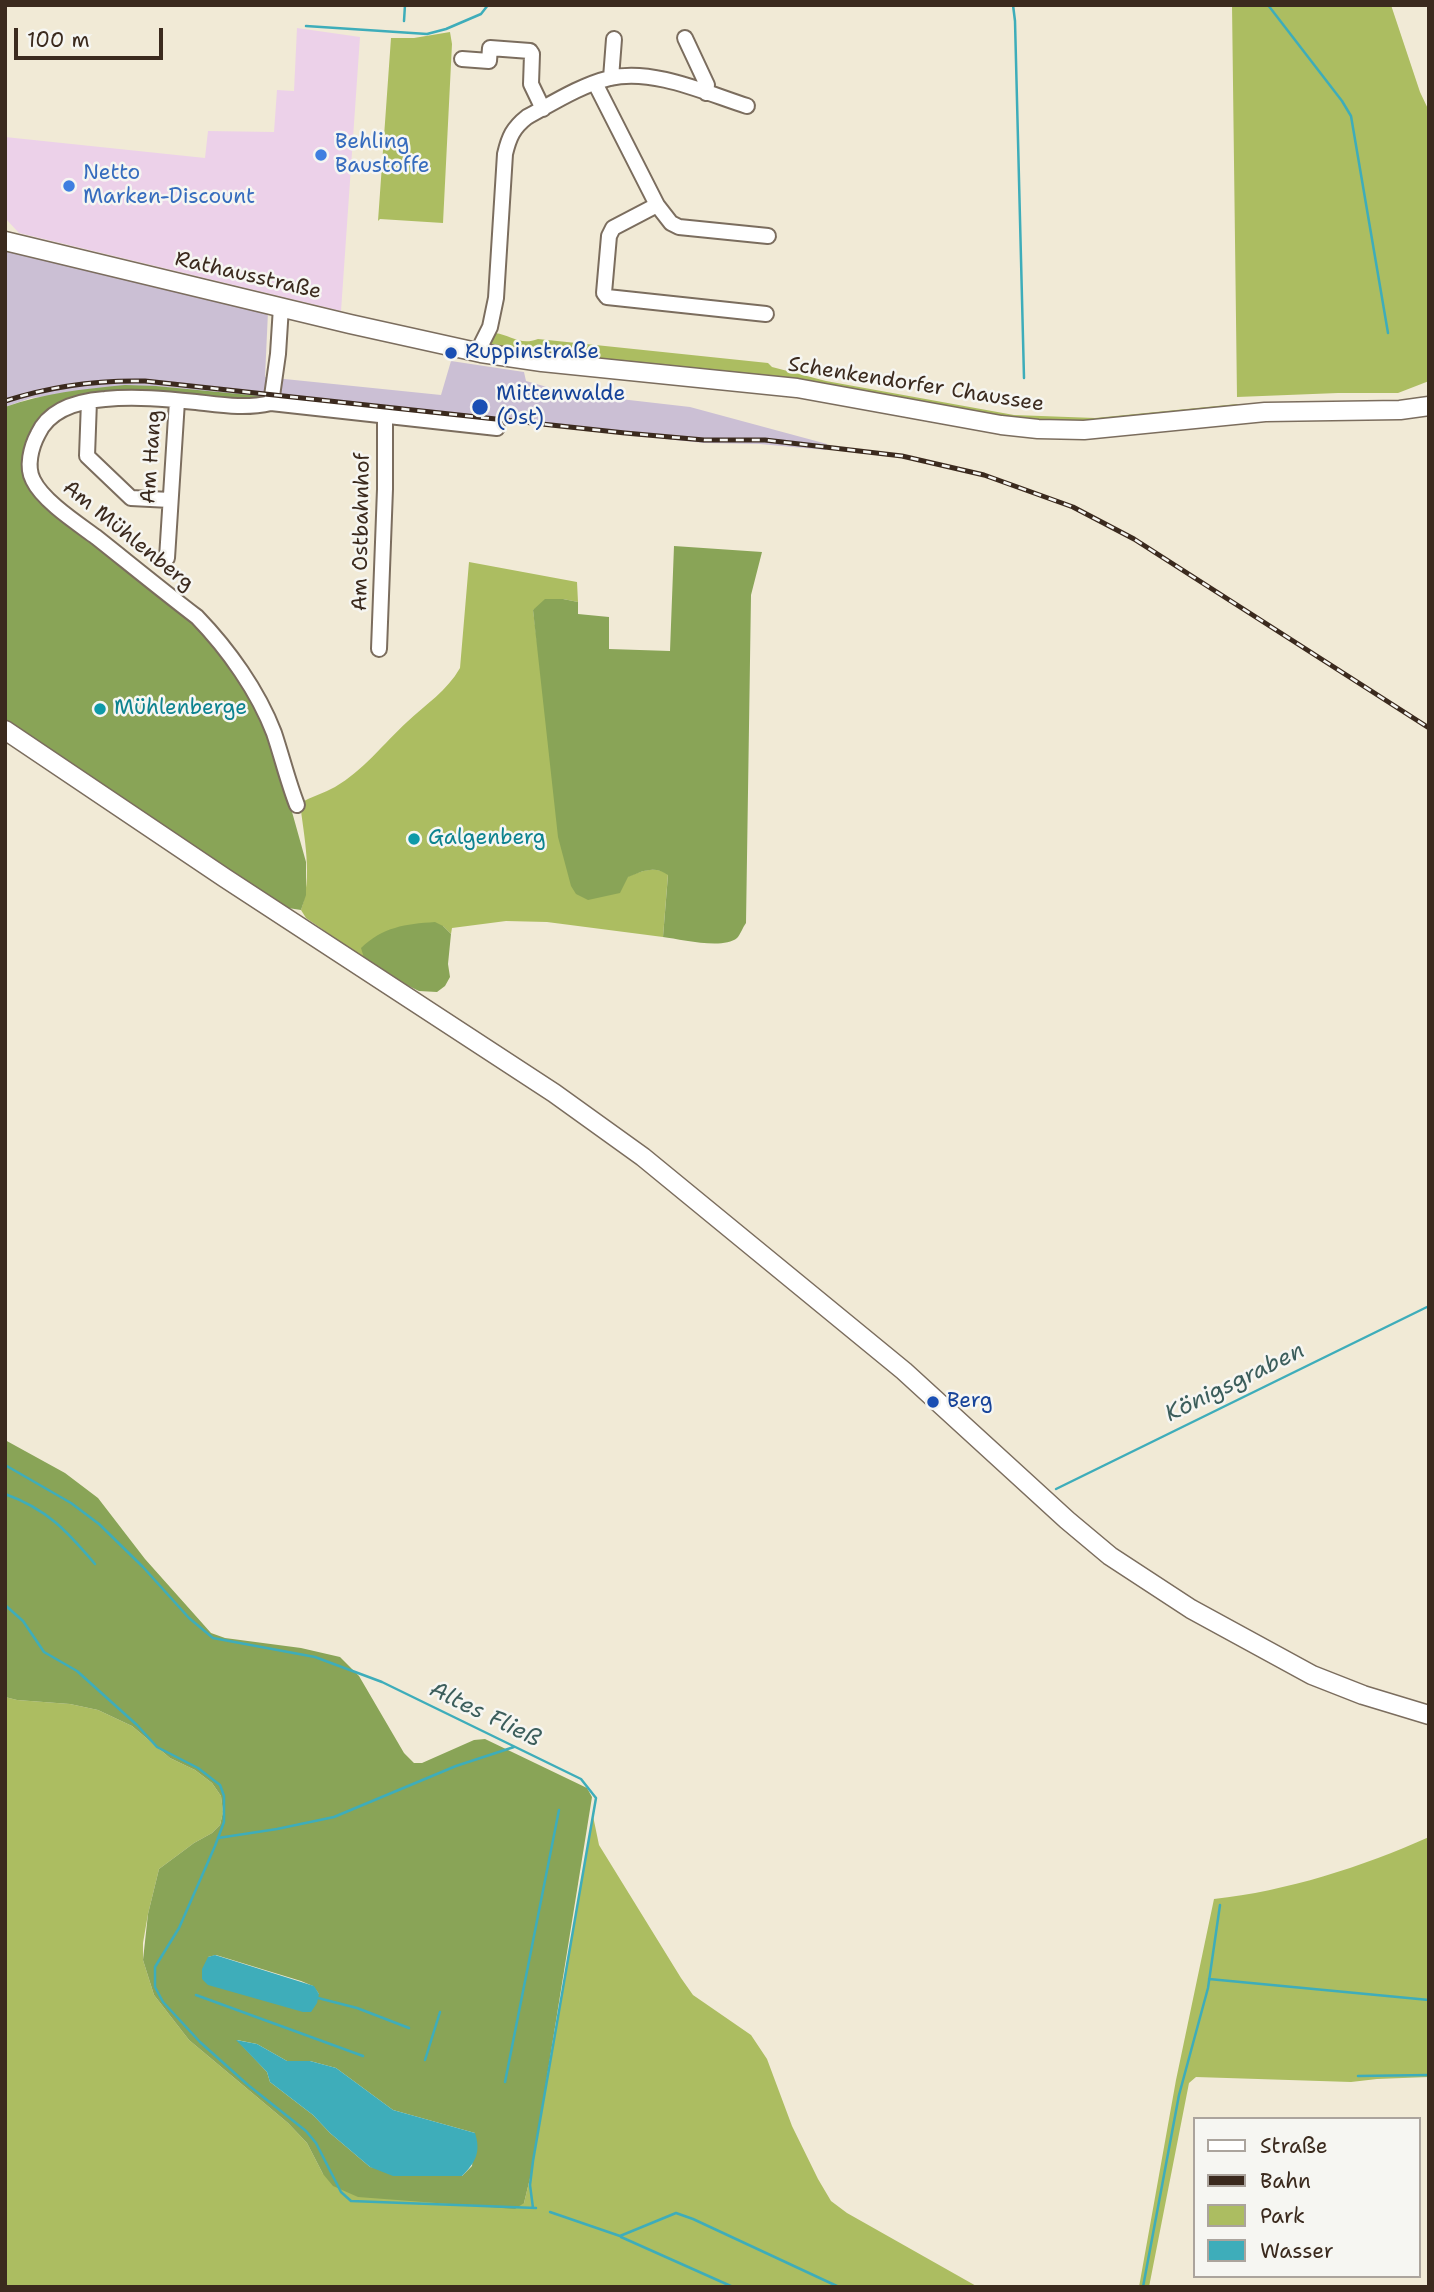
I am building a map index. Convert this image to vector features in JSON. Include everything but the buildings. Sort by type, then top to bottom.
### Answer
[{"type":"main road","name":"Rathausstraße","points":[[5,241],[481,353]]},
{"type":"main road","name":"Schenkendorfer Chaussee","points":[[481,353],[558,364],[797,388],[963,419],[1038,429],[1084,430],[1265,412],[1400,410],[1429,407]]},
{"type":"main road","points":[[5,730],[576,1108],[643,1157],[771,1259],[945,1406],[1087,1538],[1142,1577],[1191,1609],[1312,1675],[1363,1695],[1429,1715]]},
{"type":"street","points":[[685,38],[707,85],[706,93]]},
{"type":"street","points":[[611,78],[614,39]]},
{"type":"street","points":[[462,59],[489,61],[489,48],[530,51],[531,84],[543,108]]},
{"type":"street","points":[[481,353],[496,299],[505,153],[511,131],[518,124],[543,108],[611,78],[654,77],[747,106]]},
{"type":"street","points":[[596,83],[657,205],[671,223],[679,227],[768,236]]},
{"type":"street","points":[[657,205],[614,228],[609,236],[604,293],[607,297],[766,314]]},
{"type":"street","points":[[281,307],[271,403],[497,428]]},
{"type":"street","name":"Am Mühlenberg","points":[[271,403],[246,407],[120,398],[89,401],[57,411],[38,432],[30,456],[32,479],[38,489],[197,617],[213,634],[259,700],[273,732],[296,805]]},
{"type":"street","points":[[89,401],[87,456],[131,498],[170,500]]},
{"type":"street","name":"Am Hang","points":[[167,558],[177,401]]},
{"type":"street","name":"Am Ostbahnhof","points":[[379,649],[385,416]]},
{"type":"shaded area","points":[[297,28],[360,37],[341,311],[19,233],[5,218],[5,137],[205,158],[208,131],[274,132],[277,90],[294,91]]},
{"type":"shaded area","points":[[5,246],[268,312],[265,377],[441,395],[451,361],[524,372],[526,381],[568,393],[690,407],[827,444],[826,450],[760,444],[704,443],[156,386],[31,398],[5,407]]},
{"type":"green space","points":[[1232,5],[1391,5],[1429,111],[1429,381],[1398,393],[1237,397]]},
{"type":"green space","points":[[450,32],[452,44],[443,223],[378,221],[391,38],[414,38]]},
{"type":"green space","points":[[495,333],[521,341],[538,339],[768,363],[772,367],[826,381],[1014,415],[1095,418],[1237,404],[1242,408],[1126,421],[1038,423],[494,348],[490,342]]},
{"type":"green space","points":[[125,385],[260,396],[252,402],[141,393],[43,415],[30,437],[27,478],[209,635],[253,702],[270,733],[306,862],[306,895],[301,910],[288,908],[5,719],[5,407],[49,395]]},
{"type":"green space","points":[[674,546],[762,552],[751,595],[746,923],[737,938],[722,943],[701,943],[663,937],[668,875],[658,870],[643,871],[628,877],[620,893],[588,900],[576,894],[571,886],[558,837],[533,610],[545,599],[578,602],[578,614],[609,617],[609,649],[670,651]]},
{"type":"green space","points":[[469,562],[577,582],[578,602],[563,599],[533,610],[541,672],[627,877],[653,870],[668,874],[663,937],[547,922],[506,921],[452,928],[451,934],[443,926],[364,958],[306,918],[301,910],[307,871],[300,803],[335,787],[355,773],[455,676],[460,668]]},
{"type":"green space","points":[[435,922],[451,934],[448,964],[450,977],[445,986],[437,992],[419,991],[388,976],[364,958],[361,948],[378,935],[404,926]]},
{"type":"green space","points":[[5,1440],[65,1473],[98,1498],[145,1559],[211,1633],[225,1638],[301,1648],[340,1657],[359,1676],[404,1753],[414,1763],[422,1763],[474,1740],[485,1739],[587,1788],[592,1797],[532,2170],[524,2203],[515,2209],[358,2197],[333,2186],[323,2174],[307,2143],[288,2123],[189,2040],[154,1995],[143,1960],[148,1914],[159,1869],[220,1825],[223,1812],[221,1796],[212,1783],[195,1770],[170,1758],[132,1726],[98,1710],[5,1697]],"holes":[[[216,1955],[301,1981],[313,1986],[319,1994],[208,1957]],[[237,2040],[257,2044],[287,2061],[310,2061],[336,2068],[393,2110],[475,2133],[472,2166],[462,2176],[428,2175],[370,2167],[313,2115],[270,2082],[267,2072]]]},
{"type":"green space","points":[[5,1697],[98,1710],[132,1726],[170,1758],[195,1770],[212,1783],[221,1796],[223,1812],[220,1825],[159,1869],[148,1914],[143,1960],[154,1995],[189,2040],[288,2123],[307,2143],[323,2174],[524,2203],[593,1816],[599,1845],[693,1995],[751,2035],[767,2059],[792,2126],[831,2201],[847,2213],[978,2287],[5,2287]]},
{"type":"green space","points":[[1429,1837],[1429,2077],[1351,2082],[1196,2077],[1189,2083],[1149,2287],[1139,2287],[1176,2080],[1214,1899],[1269,1890],[1324,1876]]},
{"type":"water","points":[[215,1955],[314,1986],[319,1994],[317,2003],[311,2012],[303,2012],[208,1985],[202,1979],[202,1969],[208,1957]]},
{"type":"water","points":[[236,2040],[257,2044],[287,2061],[310,2061],[336,2068],[393,2110],[475,2133],[477,2151],[474,2161],[462,2176],[393,2176],[370,2167],[313,2115],[270,2082],[267,2072]]},
{"type":"waterway","points":[[404,21],[405,5]]},
{"type":"waterway","points":[[306,26],[427,34],[481,14],[488,5]]},
{"type":"waterway","points":[[1013,5],[1024,378]]},
{"type":"waterway","points":[[1268,5],[1351,116],[1388,333]]},
{"type":"waterway","name":"Königsgraben","points":[[1056,1489],[1429,1306]]},
{"type":"waterway","name":"Altes Fließ","points":[[5,1465],[71,1503],[99,1524],[189,1618],[213,1638],[315,1657],[382,1682],[581,1779],[596,1798],[533,2161],[530,2185],[533,2208]]},
{"type":"waterway","points":[[5,1494],[45,1514],[75,1541],[95,1564]]},
{"type":"waterway","points":[[5,1605],[23,1621],[44,1652],[77,1671],[137,1725],[157,1747],[198,1768],[220,1785],[224,1796],[224,1822],[179,1928],[155,1967],[155,1987],[163,2002],[200,2042],[306,2131],[316,2143],[341,2192],[351,2201],[536,2208]]},
{"type":"waterway","points":[[218,1838],[334,1817],[456,1766],[514,1747]]},
{"type":"waterway","points":[[505,2082],[559,1810]]},
{"type":"waterway","points":[[1143,2287],[1179,2095],[1208,1988],[1220,1905]]},
{"type":"waterway","points":[[1209,1979],[1429,2000]]},
{"type":"waterway","points":[[196,1995],[363,2056]]},
{"type":"waterway","points":[[318,1998],[357,2008],[409,2028]]},
{"type":"waterway","points":[[425,2060],[440,2012]]},
{"type":"waterway","points":[[1358,2076],[1429,2075]]},
{"type":"waterway","points":[[550,2212],[620,2236],[676,2213],[839,2287]]},
{"type":"waterway","points":[[621,2237],[733,2287]]},
{"type":"railway","points":[[5,401],[74,385],[145,381],[625,433],[704,440],[765,440],[902,456],[984,475],[1073,507],[1134,539],[1429,728]]},
{"type":"place","name":"Behling Baustoffe","points":[[321,155]]},
{"type":"place","name":"Netto Marken-Discount","points":[[69,186]]},
{"type":"place","name":"Ruppinstraße","points":[[451,353]]},
{"type":"place","name":"Mittenwalde (Ost)","points":[[480,407]]},
{"type":"place","name":"Mühlenberge","points":[[100,709]]},
{"type":"place","name":"Galgenberg","points":[[414,839]]},
{"type":"place","name":"Berg","points":[[933,1402]]}]
